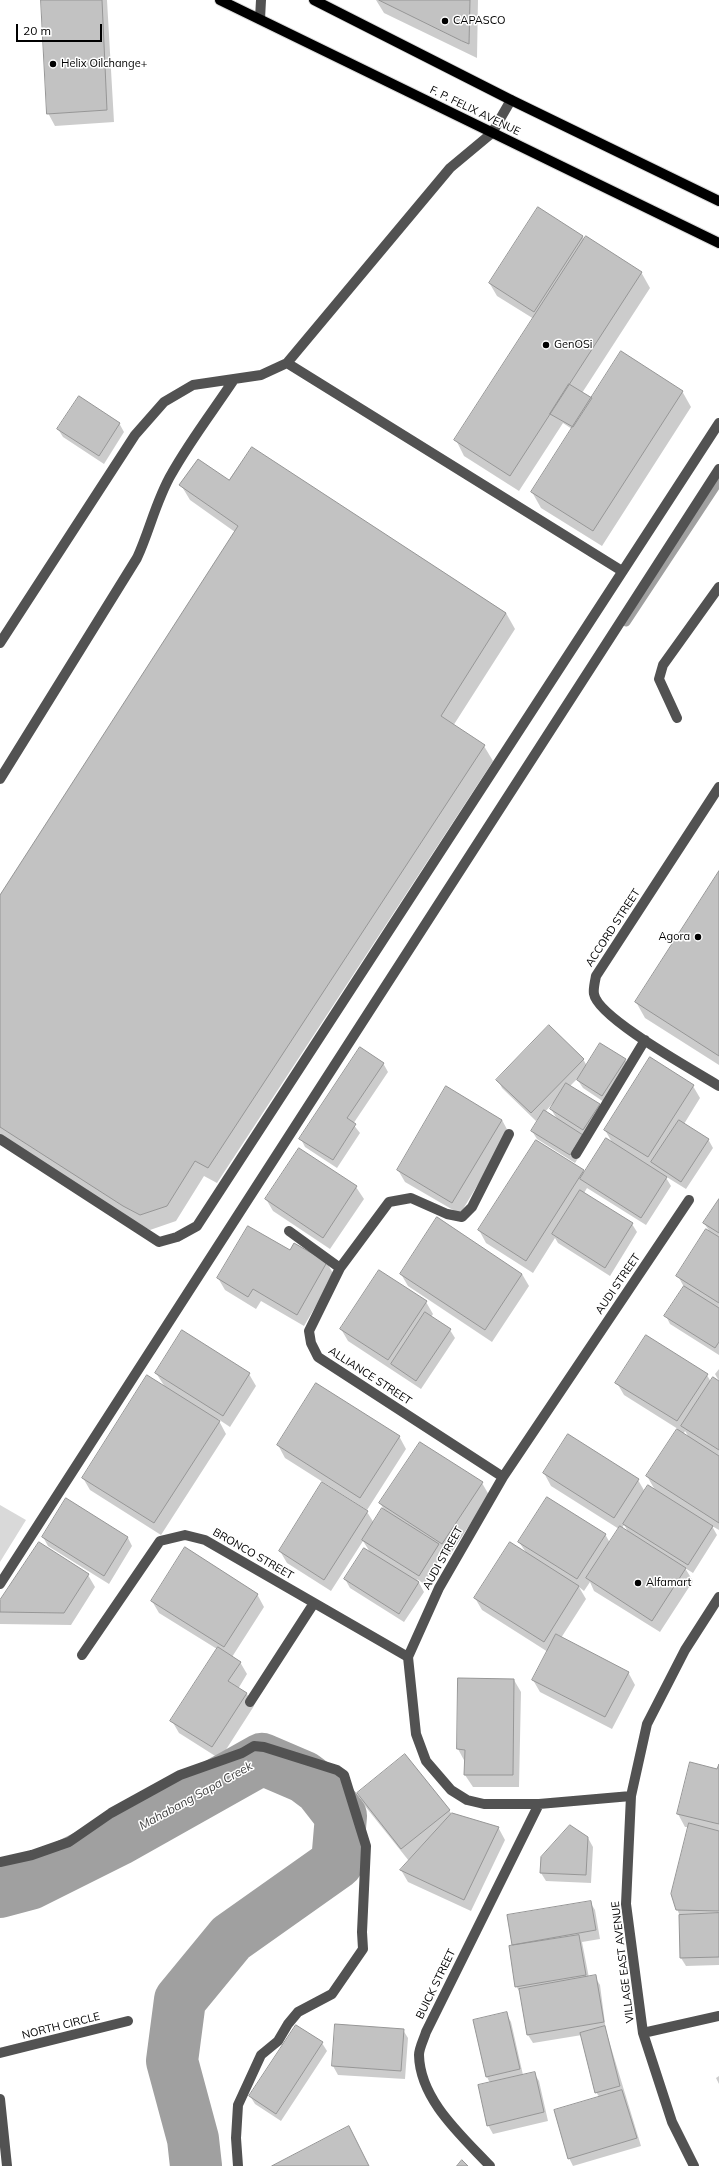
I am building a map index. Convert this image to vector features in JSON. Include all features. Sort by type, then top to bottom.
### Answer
[{"type":"main road","name":"F. P. FELIX AVENUE","points":[[220,0],[719,243]]},
{"type":"main road","points":[[314,0],[511,100],[719,201]]},
{"type":"street","points":[[260,19],[261,0]]},
{"type":"street","points":[[0,643],[135,435],[164,402],[193,385],[261,375],[287,363],[450,168],[492,133],[511,100]]},
{"type":"street","points":[[287,363],[622,571]]},
{"type":"street","points":[[0,779],[137,558],[148,534],[153,513],[172,473],[232,380]]},
{"type":"street","points":[[0,1139],[159,1242],[177,1237],[197,1226],[719,423]]},
{"type":"street","points":[[0,1584],[719,469]]},
{"type":"street","points":[[677,718],[658,679],[663,665],[719,587]]},
{"type":"street","name":"ACCORD STREET","points":[[719,787],[596,976],[594,994],[603,1011],[645,1040],[719,1086]]},
{"type":"street","points":[[576,1154],[645,1040]]},
{"type":"street","name":"ALLIANCE STREET","points":[[503,1477],[318,1357],[311,1342],[309,1331],[340,1268],[389,1202],[411,1198],[447,1214],[462,1217],[472,1207],[509,1134]]},
{"type":"street","name":"AUDI STREET","points":[[408,1657],[439,1588],[503,1477],[689,1200]]},
{"type":"street","points":[[289,1231],[340,1268]]},
{"type":"street","name":"BRONCO STREET","points":[[82,1655],[160,1541],[185,1535],[205,1540],[408,1657]]},
{"type":"street","name":"VILLAGE EAST AVENUE","points":[[694,2166],[672,2122],[643,2033],[626,1904],[632,1796],[648,1724],[685,1650],[719,1597]]},
{"type":"street","points":[[250,1702],[314,1603]]},
{"type":"street","points":[[408,1657],[416,1734],[426,1761],[451,1790],[467,1800],[484,1804],[539,1804],[632,1796]]},
{"type":"street","points":[[0,1862],[32,1855],[69,1842],[111,1813],[180,1775],[242,1753],[254,1746],[264,1747],[337,1770],[344,1775],[366,1846],[362,1932],[363,1949],[332,1994],[298,2012],[278,2041],[261,2055],[238,2105],[236,2138],[238,2166]]},
{"type":"street","name":"BUICK STREET","points":[[490,2166],[456,2129],[436,2104],[422,2076],[419,2054],[426,2032],[539,1804]]},
{"type":"street","points":[[643,2033],[719,2016]]},
{"type":"street","name":"NORTH CIRCLE","points":[[0,2053],[128,2022]]},
{"type":"street","points":[[0,2099],[7,2166]]},
{"type":"shaded area","points":[[0,1505],[26,1520],[0,1562]]},
{"type":"building","points":[[41,0],[102,0],[107,110],[47,114]]},
{"type":"building","name":"CAPASCO","points":[[379,0],[470,0],[469,44],[462,41]]},
{"type":"building","points":[[538,207],[583,236],[534,312],[489,283]]},
{"type":"building","points":[[586,236],[642,272],[510,476],[454,440]]},
{"type":"building","points":[[621,351],[683,391],[593,531],[531,492]]},
{"type":"building","points":[[569,384],[592,398],[573,427],[550,414]]},
{"type":"building","points":[[79,396],[120,423],[99,456],[57,429]]},
{"type":"building","points":[[252,447],[506,613],[441,716],[485,745],[208,1168],[195,1161],[167,1206],[140,1215],[123,1206],[0,1127],[0,895],[238,526],[179,485],[198,459],[229,480]]},
{"type":"building","name":"Agora","points":[[719,871],[719,1056],[635,1002]]},
{"type":"building","points":[[549,1025],[584,1059],[531,1113],[496,1080]]},
{"type":"building","points":[[600,1043],[626,1059],[602,1096],[577,1080]]},
{"type":"building","points":[[360,1047],[384,1063],[347,1118],[356,1124],[333,1160],[299,1139]]},
{"type":"building","points":[[650,1057],[694,1085],[648,1157],[604,1130]]},
{"type":"building","points":[[566,1083],[600,1104],[583,1130],[550,1109]]},
{"type":"building","points":[[446,1086],[502,1120],[452,1203],[397,1170]]},
{"type":"building","points":[[544,1110],[583,1135],[570,1155],[531,1131]]},
{"type":"building","points":[[679,1120],[709,1139],[681,1182],[651,1162]]},
{"type":"building","points":[[606,1138],[667,1177],[641,1218],[580,1179]]},
{"type":"building","points":[[536,1140],[584,1170],[526,1261],[478,1230]]},
{"type":"building","points":[[299,1148],[357,1186],[323,1238],[265,1199]]},
{"type":"building","points":[[580,1190],[633,1223],[605,1268],[552,1234]]},
{"type":"building","points":[[719,1199],[719,1233],[703,1223]]},
{"type":"building","points":[[437,1217],[522,1274],[485,1330],[400,1274]]},
{"type":"building","points":[[248,1226],[290,1250],[294,1243],[327,1262],[297,1315],[253,1289],[248,1297],[217,1278]]},
{"type":"building","points":[[706,1229],[719,1237],[719,1303],[676,1276]]},
{"type":"building","points":[[379,1270],[427,1301],[388,1360],[340,1329]]},
{"type":"building","points":[[684,1286],[719,1308],[719,1342],[715,1348],[664,1316]]},
{"type":"building","points":[[425,1312],[451,1329],[416,1381],[391,1364]]},
{"type":"building","points":[[182,1330],[250,1373],[223,1416],[155,1373]]},
{"type":"building","points":[[646,1335],[708,1374],[677,1421],[615,1383]]},
{"type":"building","points":[[147,1375],[220,1421],[154,1523],[82,1478]]},
{"type":"building","points":[[713,1377],[719,1381],[719,1450],[681,1426]]},
{"type":"building","points":[[316,1383],[400,1436],[360,1498],[277,1445]]},
{"type":"building","points":[[677,1429],[719,1456],[719,1523],[646,1476]]},
{"type":"building","points":[[568,1434],[639,1479],[614,1518],[543,1473]]},
{"type":"building","points":[[420,1442],[483,1482],[442,1544],[379,1503]]},
{"type":"building","points":[[322,1482],[368,1511],[324,1580],[279,1551]]},
{"type":"building","points":[[648,1485],[713,1526],[688,1565],[623,1524]]},
{"type":"building","points":[[547,1497],[606,1534],[577,1579],[518,1542]]},
{"type":"building","points":[[66,1498],[128,1537],[104,1576],[42,1537]]},
{"type":"building","points":[[382,1508],[439,1544],[419,1576],[362,1540]]},
{"type":"building","points":[[620,1526],[686,1568],[652,1621],[586,1578]]},
{"type":"building","points":[[39,1542],[89,1574],[64,1613],[0,1612],[0,1600]]},
{"type":"building","points":[[510,1542],[579,1586],[544,1642],[474,1598]]},
{"type":"building","points":[[185,1547],[258,1594],[224,1647],[151,1601]]},
{"type":"building","points":[[364,1548],[419,1582],[399,1614],[344,1579]]},
{"type":"building","points":[[556,1634],[629,1672],[605,1717],[532,1680]]},
{"type":"building","points":[[218,1647],[241,1662],[228,1681],[247,1693],[212,1747],[170,1721]]},
{"type":"building","points":[[458,1678],[514,1679],[513,1775],[464,1775],[465,1750],[457,1749]]},
{"type":"building","points":[[405,1754],[450,1810],[401,1849],[357,1793]]},
{"type":"building","points":[[690,1762],[717,1769],[719,1764],[719,1824],[677,1814]]},
{"type":"building","points":[[452,1813],[499,1827],[464,1900],[400,1870]]},
{"type":"building","points":[[689,1823],[719,1831],[719,1911],[676,1910],[671,1894]]},
{"type":"building","points":[[570,1825],[588,1837],[586,1875],[540,1873],[541,1857]]},
{"type":"building","points":[[591,1901],[596,1930],[512,1945],[507,1915]]},
{"type":"building","points":[[719,1913],[719,1957],[680,1958],[679,1915]]},
{"type":"building","points":[[579,1935],[586,1975],[515,1987],[509,1946]]},
{"type":"building","points":[[596,1975],[604,2022],[527,2035],[519,1989]]},
{"type":"building","points":[[507,2012],[520,2069],[486,2077],[473,2020]]},
{"type":"building","points":[[335,2024],[404,2029],[401,2071],[332,2066]]},
{"type":"building","points":[[296,2025],[323,2042],[276,2114],[249,2096]]},
{"type":"building","points":[[605,2026],[620,2086],[595,2093],[580,2033]]},
{"type":"building","points":[[535,2072],[544,2112],[487,2126],[478,2085]]},
{"type":"building","points":[[622,2090],[637,2138],[568,2159],[554,2110]]},
{"type":"building","points":[[349,2126],[369,2166],[272,2166]]},
{"type":"building","points":[[462,2160],[468,2166],[457,2166]]},
{"type":"waterway","points":[[626,622],[719,481]]},
{"type":"waterway","name":"Mahabang Sapa Creek","points":[[0,1892],[30,1884],[118,1840],[262,1759],[304,1777],[320,1789],[341,1816],[337,1863],[231,1938],[180,2000],[172,2061],[193,2139],[196,2166]]},
{"type":"place","name":"CAPASCO","points":[[445,21]]},
{"type":"place","name":"Helix Oilchange+","points":[[53,64]]},
{"type":"place","name":"GenOSi","points":[[546,345]]},
{"type":"place","name":"Agora","points":[[698,937]]},
{"type":"place","name":"Alfamart","points":[[638,1583]]}]
